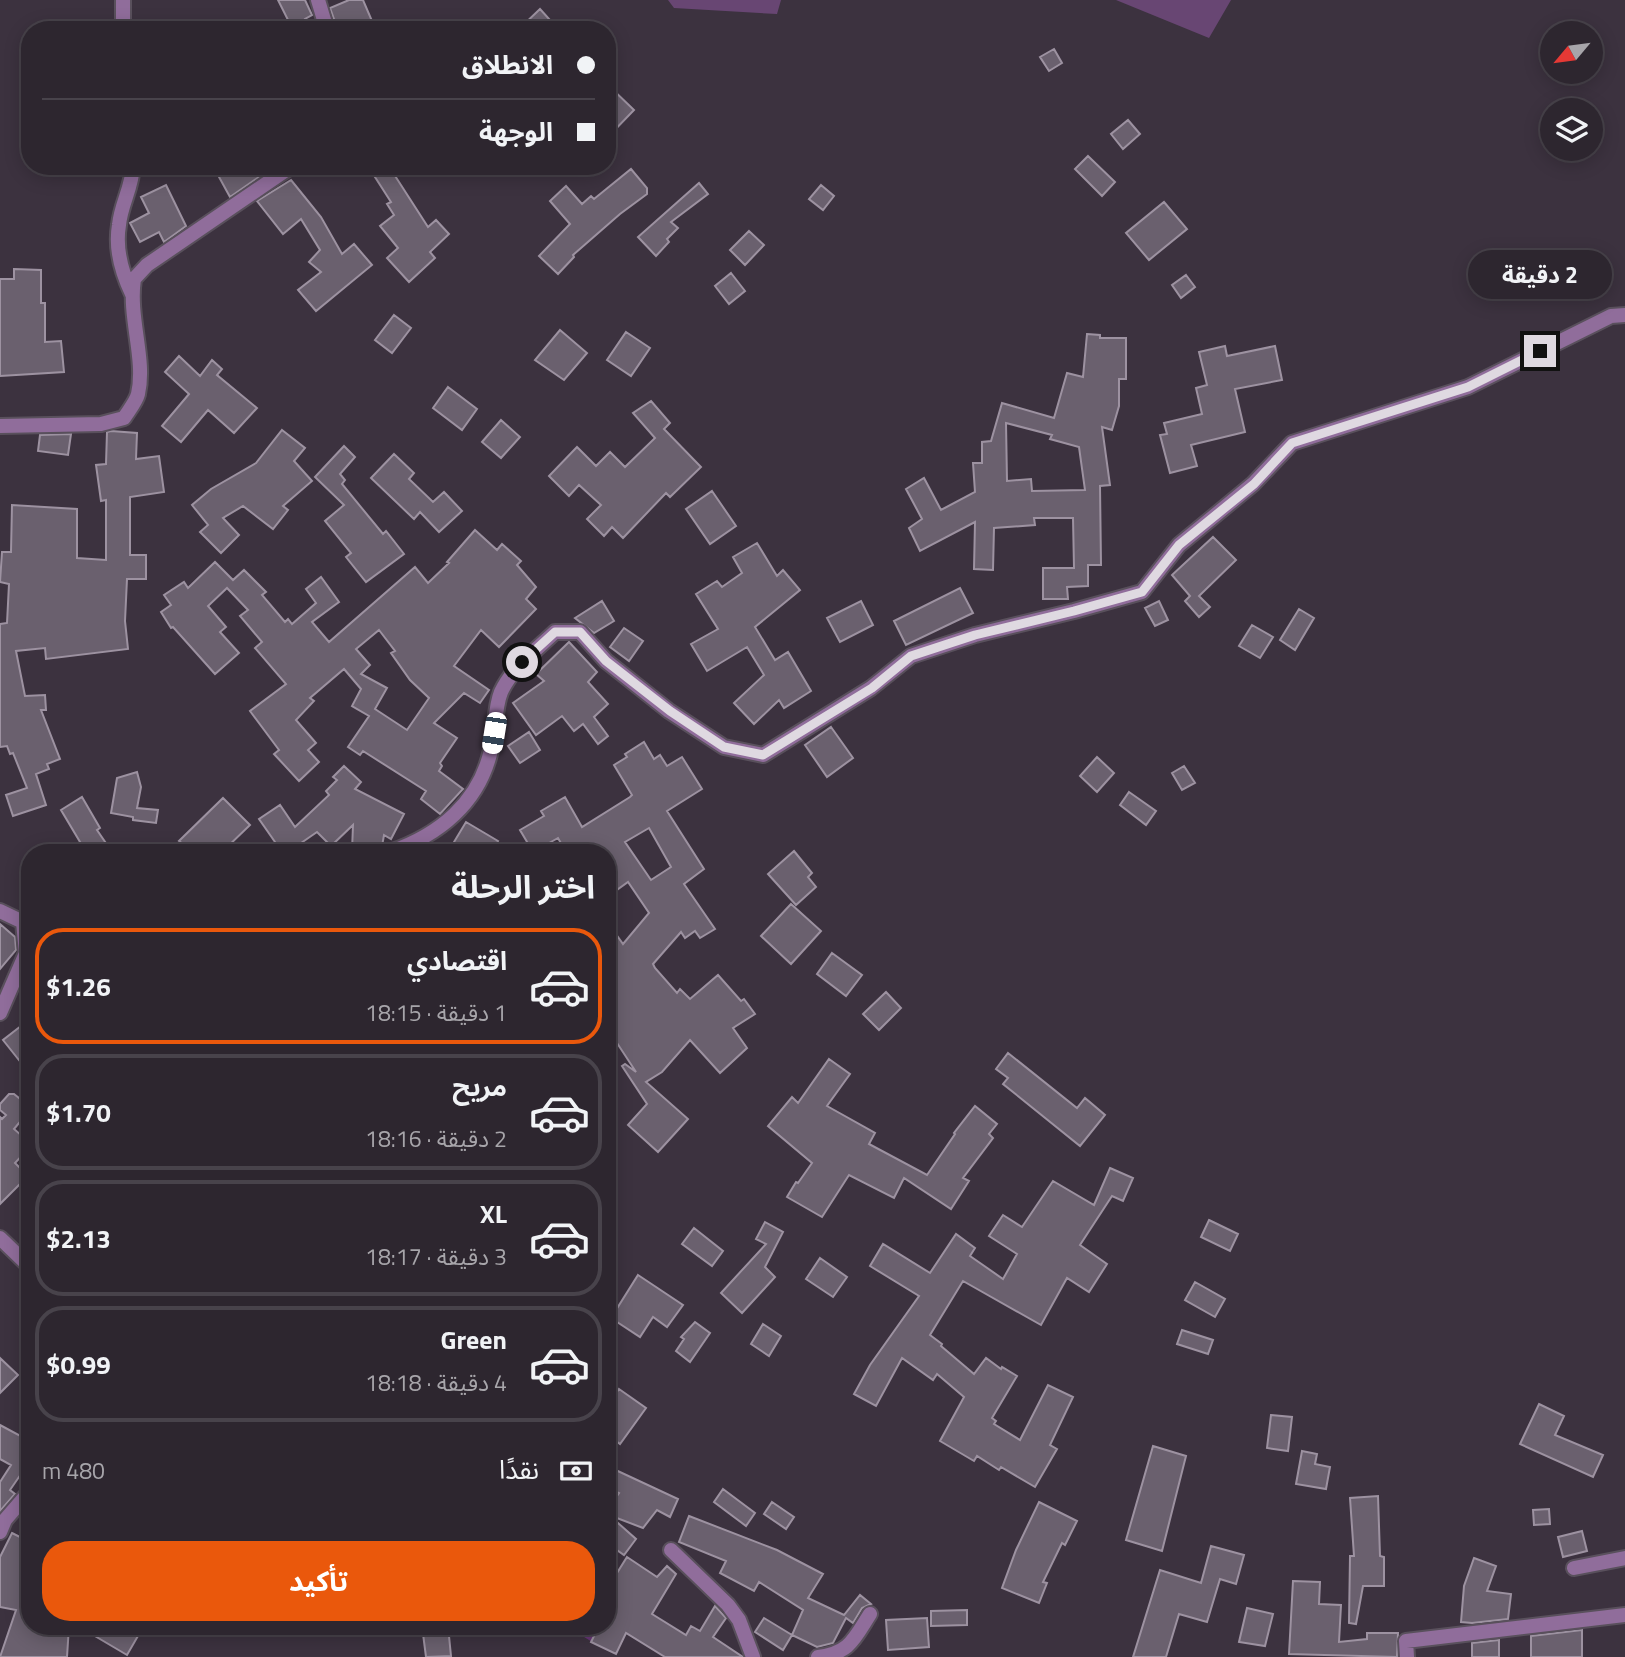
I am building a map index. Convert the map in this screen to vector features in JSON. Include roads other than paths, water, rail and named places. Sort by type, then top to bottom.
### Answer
[{"type":"street","points":[[123,0],[123,21]]},
{"type":"street","points":[[317,0],[324,21]]},
{"type":"street","points":[[132,175],[118,225],[121,271],[132,294]]},
{"type":"street","points":[[0,426],[102,424],[124,418],[137,397],[140,377],[132,294],[134,279],[147,265],[279,175]]},
{"type":"street","points":[[415,844],[453,817],[474,792],[491,753],[501,692],[522,662],[555,632],[580,632],[606,661],[670,711],[724,747],[763,755],[872,688],[911,656],[975,635],[1142,592],[1179,545],[1254,484],[1292,443],[1468,387],[1611,316],[1625,315]]},
{"type":"street","points":[[0,911],[21,920]]},
{"type":"street","points":[[0,1013],[21,965]]},
{"type":"street","points":[[0,1238],[21,1258]]},
{"type":"street","points":[[0,1532],[5,1520],[21,1501]]},
{"type":"street","points":[[671,1550],[728,1605],[739,1620],[753,1657]]},
{"type":"street","points":[[1574,1568],[1625,1558]]},
{"type":"street","points":[[818,1657],[839,1654],[848,1647],[870,1614]]},
{"type":"street","points":[[1407,1657],[1406,1641],[1625,1615]]},
{"type":"waterway","points":[[586,1635],[599,1643]]}]
